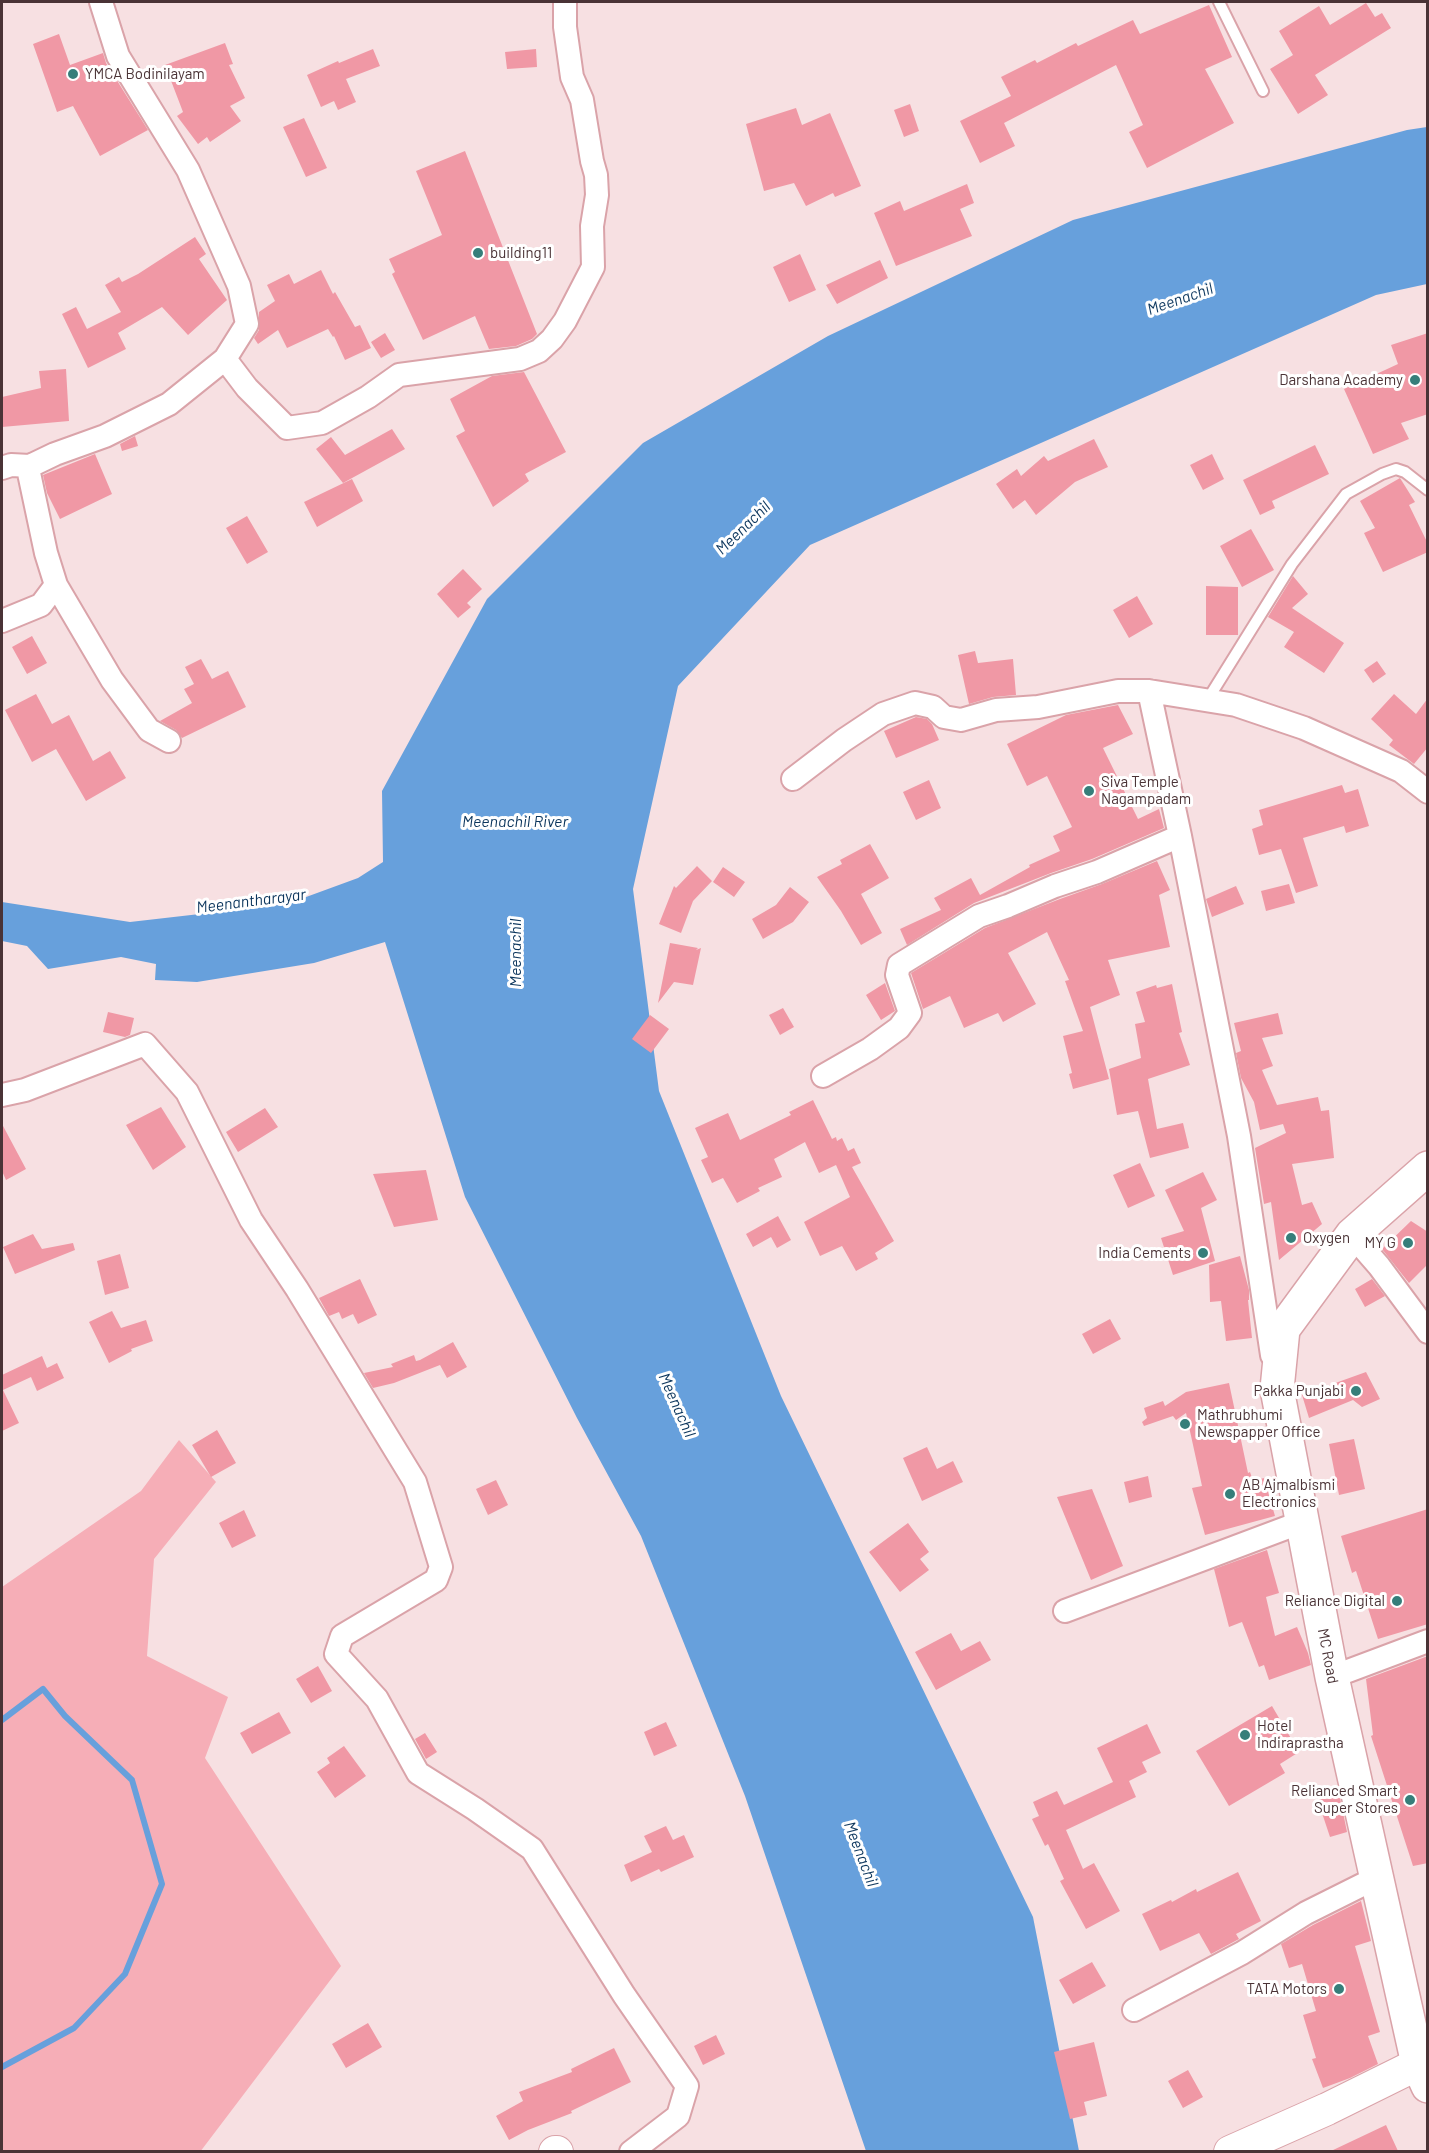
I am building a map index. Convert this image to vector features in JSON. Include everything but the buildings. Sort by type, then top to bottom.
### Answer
[{"type":"main road","name":"MC Road","points":[[1423,2075],[1376,1878],[1332,1677],[1277,1389],[1283,1329],[1352,1235],[1428,1168]]},
{"type":"main road","points":[[1230,2151],[1328,2109],[1423,2075]]},
{"type":"street","points":[[2,468],[11,465],[30,466],[55,454],[105,436],[169,404],[225,359],[247,324],[238,286],[188,170],[118,56],[101,2]]},
{"type":"street","points":[[225,359],[247,388],[287,428],[322,423],[368,397],[399,375],[520,359],[539,351],[552,339],[565,321],[593,267],[592,225],[597,195],[596,175],[582,100],[572,77],[565,27],[565,2]]},
{"type":"street","points":[[30,466],[29,473],[46,553],[56,585],[112,680],[149,730],[169,741]]},
{"type":"street","points":[[2,621],[41,605],[56,585]]},
{"type":"street","points":[[793,779],[883,714],[915,703],[933,707],[944,717],[962,720],[996,710],[1038,707],[1119,691],[1149,691],[1236,705],[1304,728],[1401,771],[1428,792]]},
{"type":"street","points":[[1149,691],[1239,1136],[1277,1389]]},
{"type":"street","points":[[824,1076],[870,1049],[899,1028],[910,1013],[897,975],[899,965],[979,916],[1097,872],[1180,836]]},
{"type":"street","points":[[2,1095],[24,1090],[145,1044],[187,1092],[251,1220],[297,1289],[415,1482],[441,1567],[436,1581],[342,1636],[336,1654],[377,1699],[418,1773],[532,1849],[624,1995],[687,2086],[678,2116],[631,2151]]},
{"type":"street","points":[[1352,1235],[1380,1266],[1428,1332]]},
{"type":"street","points":[[1065,1611],[1302,1522]]},
{"type":"street","points":[[1332,1677],[1428,1641]]},
{"type":"street","points":[[1134,2010],[1242,1953],[1306,1913],[1376,1878]]},
{"type":"lane","points":[[1219,2],[1263,91]]},
{"type":"lane","points":[[1208,699],[1292,564],[1346,494],[1396,469],[1406,472],[1428,490]]},
{"type":"shaded area","points":[[179,1440],[216,1482],[154,1559],[147,1656],[228,1697],[205,1758],[341,1966],[200,2152],[2,2151],[2,1587],[141,1491]]},
{"type":"water","name":"Meenachil River","points":[[1427,127],[1427,284],[1376,295],[810,545],[678,686],[633,889],[659,1091],[781,1396],[1033,1917],[1079,2151],[866,2151],[745,1796],[641,1536],[577,1418],[465,1197],[385,942],[314,963],[197,982],[155,980],[156,964],[121,957],[48,969],[27,946],[2,941],[2,902],[130,922],[287,904],[358,878],[383,862],[382,791],[487,599],[643,443],[828,336],[1073,220],[1407,130]]},
{"type":"waterway","points":[[2,1720],[43,1689],[65,1716],[132,1780],[162,1884],[125,1974],[74,2028],[2,2067]]},
{"type":"place","name":"YMCA Bodinilayam","points":[[73,74]]},
{"type":"place","name":"building11","points":[[478,253]]},
{"type":"place","name":"Darshana Academy","points":[[1415,380]]},
{"type":"place","name":"Siva Temple Nagampadam","points":[[1089,791]]},
{"type":"place","name":"Oxygen","points":[[1291,1238]]},
{"type":"place","name":"MY G","points":[[1408,1243]]},
{"type":"place","name":"India Cements","points":[[1203,1253]]},
{"type":"place","name":"Pakka Punjabi","points":[[1356,1391]]},
{"type":"place","name":"Mathrubhumi Newspapper Office","points":[[1185,1424]]},
{"type":"place","name":"AB Ajmalbismi Electronics","points":[[1230,1494]]},
{"type":"place","name":"Reliance Digital","points":[[1397,1601]]},
{"type":"place","name":"Hotel Indiraprastha","points":[[1245,1735]]},
{"type":"place","name":"Relianced Smart Super Stores","points":[[1410,1800]]},
{"type":"place","name":"TATA Motors","points":[[1339,1989]]},
{"type":"water label","name":"Meenachil","points":[[1180,299]]},
{"type":"water label","name":"Meenachil","points":[[743,528]]},
{"type":"water label","name":"Meenantharayar","points":[[251,901]]},
{"type":"water label","name":"Meenachil","points":[[516,953]]},
{"type":"water label","name":"Meenachil","points":[[677,1405]]},
{"type":"water label","name":"Meenachil","points":[[861,1854]]}]
